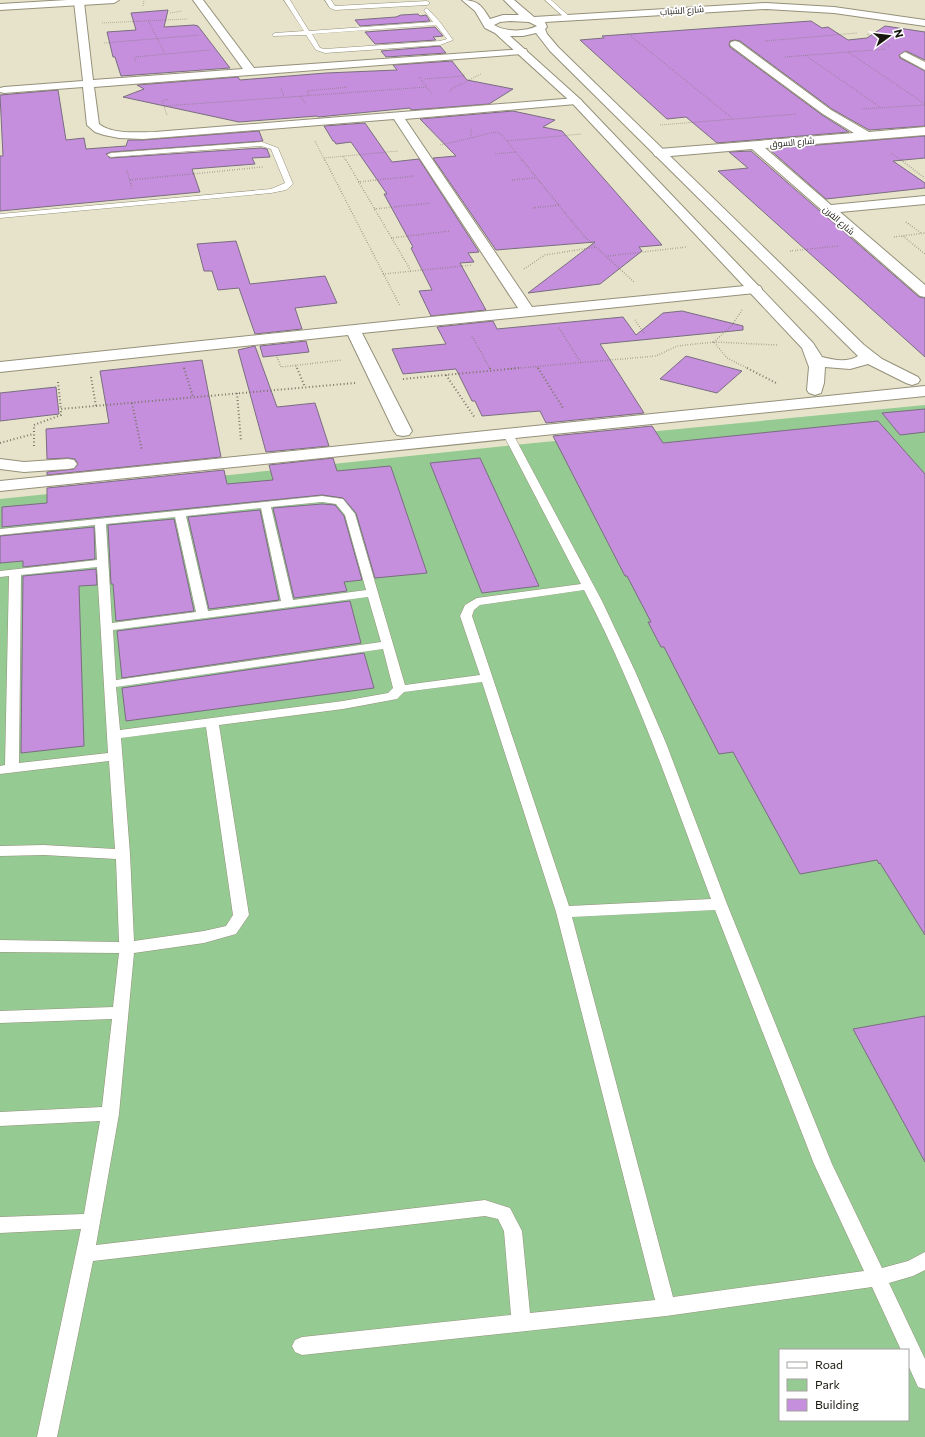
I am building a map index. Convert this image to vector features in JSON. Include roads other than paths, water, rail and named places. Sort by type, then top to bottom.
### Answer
[{"type":"street","points":[[0,7],[114,0]]},
{"type":"street","points":[[198,0],[251,72]]},
{"type":"street","points":[[468,0],[479,9],[494,27],[518,47],[576,101],[808,346],[816,360],[818,369],[815,390]]},
{"type":"street","points":[[509,0],[516,8],[536,24],[546,41],[633,128],[761,254],[868,356],[887,369],[918,379]]},
{"type":"street","points":[[79,2],[87,84],[93,125],[95,129],[102,132],[126,135],[174,134],[398,117],[576,101]]},
{"type":"street","name":"شارع الشباب","points":[[536,24],[568,18],[766,6],[834,10],[925,23]]},
{"type":"street","name":"شارع الشباب","points":[[536,24],[613,21],[728,13],[784,12],[831,14],[925,27]]},
{"type":"street","points":[[494,27],[505,18],[536,24]]},
{"type":"street","points":[[494,27],[519,33],[536,24]]},
{"type":"street","points":[[4,90],[464,56],[518,47],[528,40],[546,41]]},
{"type":"street","points":[[735,44],[827,112],[867,136]]},
{"type":"street","points":[[905,55],[925,68]]},
{"type":"street","points":[[398,117],[528,312]]},
{"type":"street","name":"شارع السوق","points":[[659,153],[925,131]]},
{"type":"street","name":"شارع الفرن","points":[[755,145],[826,209],[925,293]]},
{"type":"street","points":[[826,209],[925,200]]},
{"type":"street","points":[[0,367],[755,289]]},
{"type":"street","points":[[353,330],[403,431]]},
{"type":"street","points":[[816,360],[836,365],[847,365],[864,360],[868,356]]},
{"type":"street","points":[[0,464],[35,467],[143,457],[918,379]]},
{"type":"street","points":[[0,486],[925,391]]},
{"type":"lane","points":[[287,0],[318,49],[325,51],[450,40],[427,10]]},
{"type":"lane","points":[[328,0],[331,6],[335,8],[427,3]]},
{"type":"lane","points":[[548,0],[568,18]]},
{"type":"lane","points":[[275,35],[413,27],[438,23]]},
{"type":"lane","points":[[0,216],[278,190],[289,184],[274,148],[262,144],[111,155]]},
{"type":"lane","points":[[508,434],[588,586],[629,671],[823,1164],[925,1380]]},
{"type":"lane","points":[[0,532],[265,504],[322,499],[339,501],[350,514],[400,688]]},
{"type":"lane","points":[[265,504],[288,604]]},
{"type":"lane","points":[[180,513],[203,615]]},
{"type":"lane","points":[[47,1437],[92,1222],[110,1114],[127,948],[123,854],[110,684],[100,521]]},
{"type":"lane","points":[[0,574],[103,563]]},
{"type":"lane","points":[[15,573],[6,769],[116,756]]},
{"type":"lane","points":[[588,586],[477,602],[469,608],[466,616],[563,912],[666,1307]]},
{"type":"lane","points":[[107,627],[373,593]]},
{"type":"lane","points":[[110,684],[388,645]]},
{"type":"lane","points":[[114,734],[343,705],[392,696],[400,688],[487,678]]},
{"type":"lane","points":[[0,946],[127,948],[204,937],[231,930],[242,915],[212,722]]},
{"type":"lane","points":[[0,851],[44,850],[123,854]]},
{"type":"lane","points":[[563,912],[720,904]]},
{"type":"lane","points":[[0,1016],[121,1012]]},
{"type":"lane","points":[[0,1119],[110,1114]]},
{"type":"lane","points":[[85,1254],[485,1208],[504,1213],[513,1232],[521,1322]]},
{"type":"lane","points":[[0,1225],[92,1222]]},
{"type":"lane","points":[[302,1346],[666,1307],[877,1278],[913,1268],[925,1260]]}]
